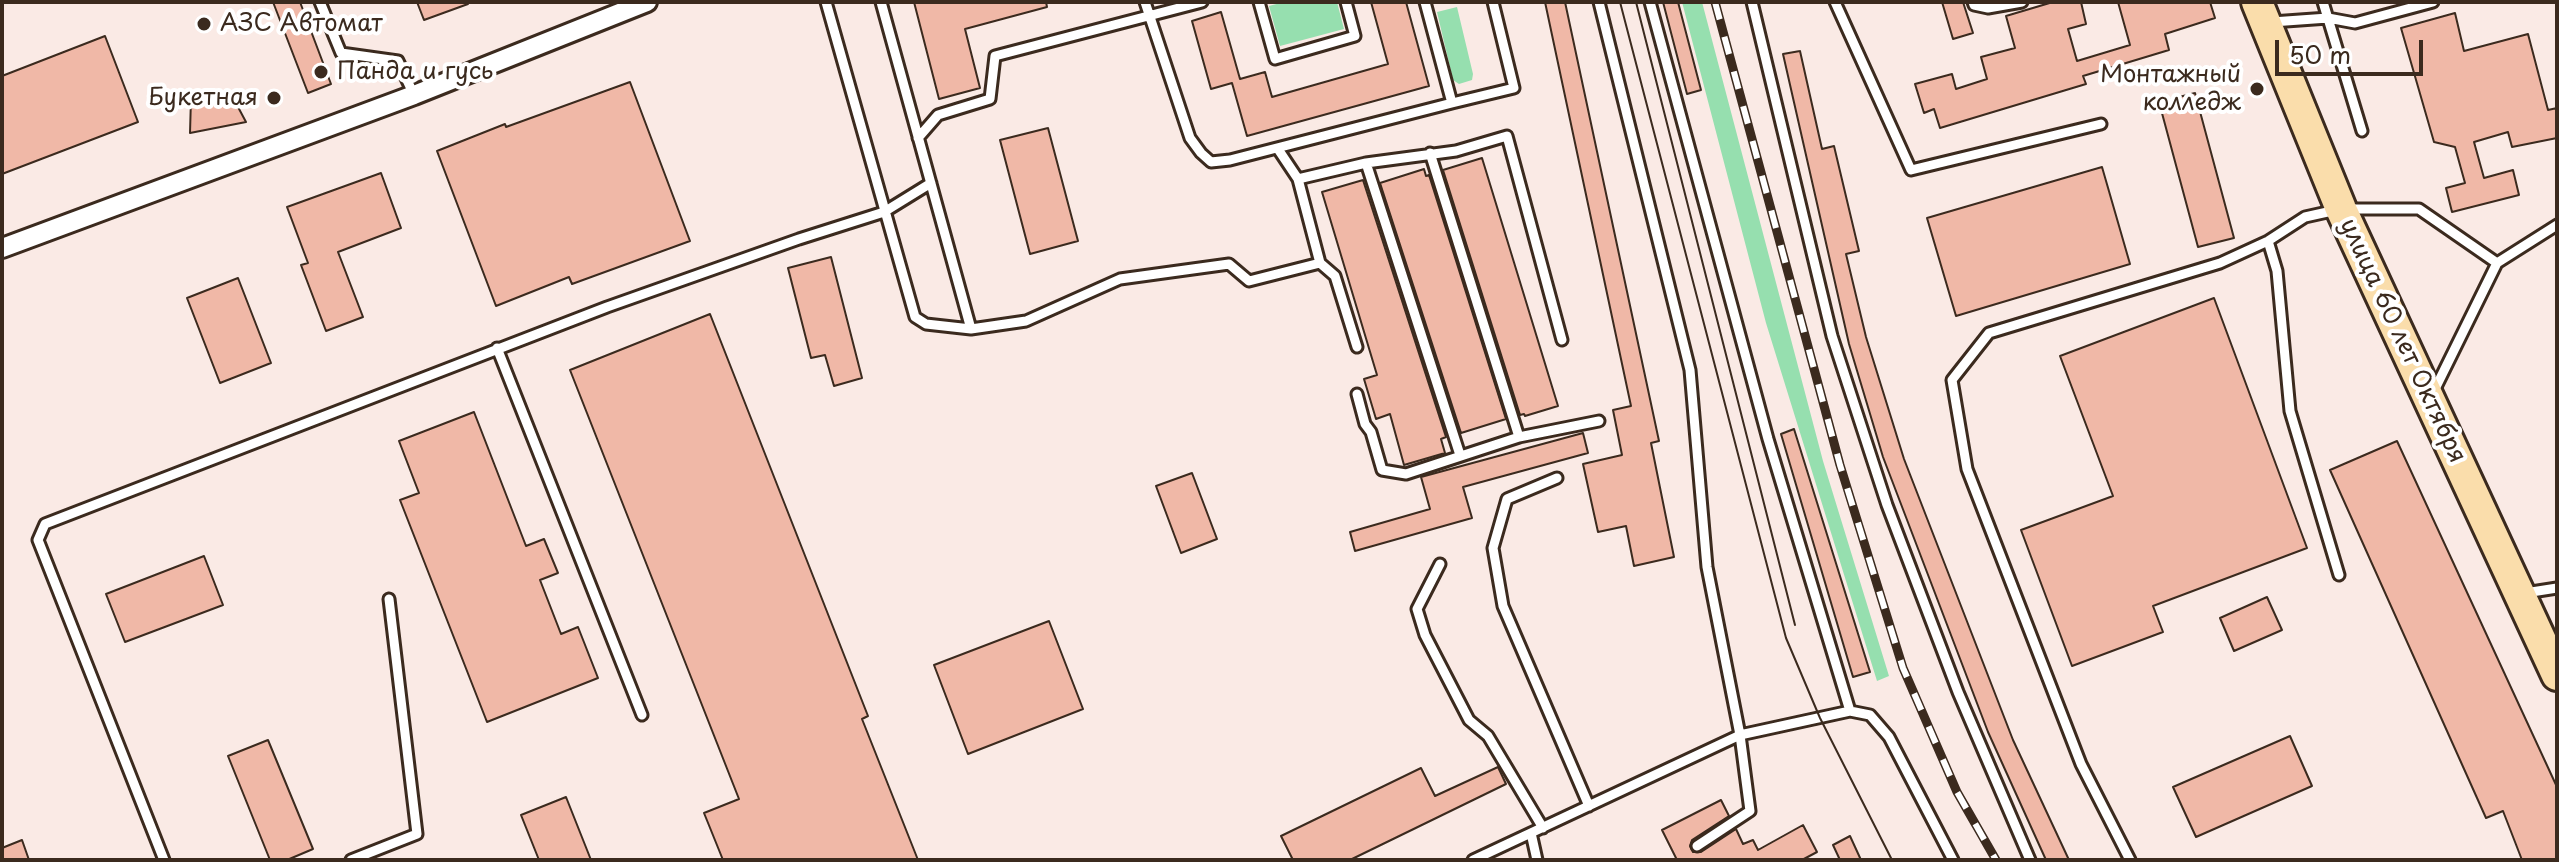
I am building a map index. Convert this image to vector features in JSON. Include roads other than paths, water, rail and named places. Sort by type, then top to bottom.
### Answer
[{"type":"main road","name":"улица 60 лет Октября","points":[[2261,12],[2341,209],[2557,675]]},
{"type":"street","points":[[2,248],[414,95],[647,2]]},
{"type":"lane","points":[[320,2],[341,53],[398,61],[414,95]]},
{"type":"lane","points":[[826,2],[915,317],[926,324],[971,329],[1026,321],[1120,279],[1229,264],[1249,281],[1320,263]]},
{"type":"lane","points":[[881,2],[971,329]]},
{"type":"lane","points":[[1145,2],[1190,138],[1211,162],[1278,149],[1514,88],[1493,2]]},
{"type":"lane","points":[[918,138],[938,115],[990,99],[995,56],[1202,2]]},
{"type":"lane","points":[[1259,2],[1275,59],[1355,36],[1346,2]]},
{"type":"lane","points":[[1425,2],[1452,103]]},
{"type":"lane","points":[[1599,2],[1690,370],[1707,567],[1740,735],[1750,811],[1697,846]]},
{"type":"lane","points":[[1650,2],[1768,439],[1850,711]]},
{"type":"lane","points":[[1752,2],[1832,336],[1873,463],[1958,692],[2030,860]]},
{"type":"lane","points":[[1835,2],[1911,170],[2101,124]]},
{"type":"lane","points":[[1973,2],[1974,5],[1988,8],[2022,2]]},
{"type":"lane","points":[[2323,2],[2362,131]]},
{"type":"lane","points":[[2261,12],[2355,23],[2433,2]]},
{"type":"lane","points":[[1298,179],[1366,163],[1456,151],[1507,136],[1562,340]]},
{"type":"lane","points":[[1278,149],[1298,179],[1320,263],[1335,276],[1357,347]]},
{"type":"lane","points":[[1430,153],[1519,437]]},
{"type":"lane","points":[[1366,163],[1460,455]]},
{"type":"lane","points":[[164,860],[38,540],[45,524],[497,348],[696,275],[884,212],[931,183]]},
{"type":"lane","points":[[2130,860],[2081,764],[1967,469],[1952,380],[1989,333],[2220,263],[2268,241],[2305,217],[2341,209],[2419,209],[2497,263]]},
{"type":"lane","points":[[2430,401],[2497,263],[2557,225]]},
{"type":"lane","points":[[2268,241],[2277,271],[2290,411],[2339,575]]},
{"type":"lane","points":[[497,348],[642,715]]},
{"type":"lane","points":[[1357,394],[1382,470],[1406,474],[1519,437],[1599,421]]},
{"type":"lane","points":[[1557,478],[1507,499],[1493,548],[1503,606],[1589,806]]},
{"type":"lane","points":[[1440,564],[1417,609],[1425,635],[1469,720],[1488,736],[1543,828]]},
{"type":"lane","points":[[2519,593],[2557,588]]},
{"type":"lane","points":[[351,860],[417,834],[389,599]]},
{"type":"lane","points":[[1473,860],[1740,735],[1850,711],[1870,715],[1889,737],[1953,860]]},
{"type":"lane","points":[[1531,833],[1537,860]]},
{"type":"tram line","points":[[1620,2],[1786,638],[1820,718],[1892,860]]},
{"type":"tram line","points":[[1636,2],[1795,625]]},
{"type":"railway","points":[[1715,2],[1840,465],[1903,668],[1957,792],[1996,860]]},
{"type":"place","name":"АЗС Автомат","points":[[204,24]]},
{"type":"place","name":"Панда и гусь","points":[[321,72]]},
{"type":"place","name":"Монтажный колледж","points":[[2257,89]]},
{"type":"place","name":"Букетная","points":[[274,98]]}]
